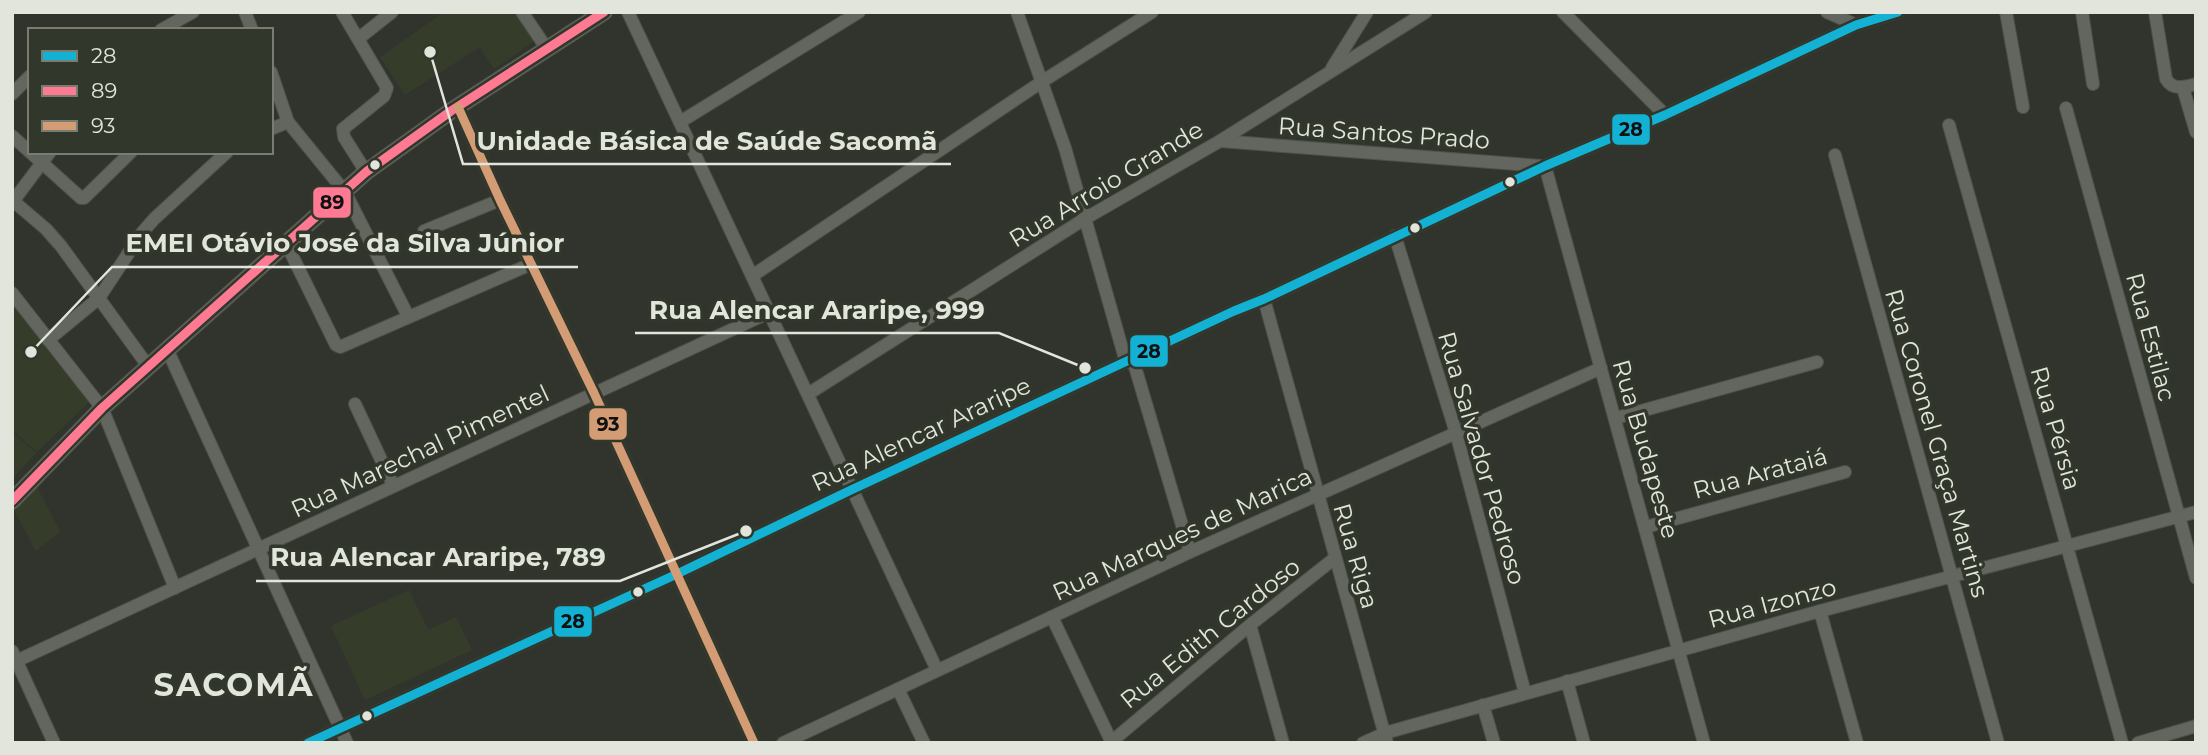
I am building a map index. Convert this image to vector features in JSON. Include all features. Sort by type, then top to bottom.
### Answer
[{"type":"main road","points":[[12,501],[102,408],[366,172],[458,107],[604,12]]},
{"type":"street","points":[[165,28],[193,12]]},
{"type":"street","points":[[342,12],[387,88],[384,96],[343,129],[344,137],[366,172]]},
{"type":"street","points":[[358,38],[392,12]]},
{"type":"street","points":[[522,12],[547,50]]},
{"type":"street","points":[[628,12],[937,670]]},
{"type":"street","points":[[680,122],[859,12]]},
{"type":"street","points":[[1017,12],[1043,81],[1190,552]]},
{"type":"street","points":[[752,276],[1043,81],[1152,12]]},
{"type":"street","points":[[1331,71],[1367,12]]},
{"type":"street","name":"Rua Arroio Grande","points":[[808,394],[1086,218],[1220,141],[1426,12]]},
{"type":"street","points":[[1563,12],[1665,115]]},
{"type":"street","points":[[1827,12],[1856,25]]},
{"type":"street","name":"Rua Alencar Araripe","points":[[308,743],[677,574],[1545,166],[1665,115],[1856,25],[1898,12]]},
{"type":"street","points":[[2006,12],[2023,107]]},
{"type":"street","points":[[2082,12],[2094,84]]},
{"type":"street","points":[[2155,12],[2166,79],[2170,85],[2189,86],[2196,132]]},
{"type":"street","points":[[12,94],[28,78]]},
{"type":"street","points":[[273,78],[288,122],[345,192],[408,316]]},
{"type":"street","points":[[458,107],[594,393],[754,743]]},
{"type":"street","name":"Rua Estilac","points":[[2066,108],[2196,578]]},
{"type":"street","points":[[273,128],[288,122]]},
{"type":"street","name":"Rua Pérsia","points":[[1949,125],[2122,743]]},
{"type":"street","points":[[12,136],[28,150]]},
{"type":"street","name":"Rua Santos Prado","points":[[1220,141],[1545,166]]},
{"type":"street","points":[[129,154],[84,198],[81,198],[46,157],[13,200],[46,229],[148,366]]},
{"type":"street","points":[[48,340],[99,298],[154,219],[225,154]]},
{"type":"street","name":"Rua Coronel Graça Martins","points":[[1835,155],[1998,743]]},
{"type":"street","name":"Rua Budapeste","points":[[1545,166],[1704,743]]},
{"type":"street","points":[[424,231],[500,200]]},
{"type":"street","name":"Rua Salvador Pedroso","points":[[1395,236],[1456,433],[1525,693]]},
{"type":"street","points":[[287,245],[338,347],[346,346],[408,316],[531,264]]},
{"type":"street","points":[[12,293],[102,408],[175,588]]},
{"type":"street","name":"Rua Riga","points":[[1264,299],[1386,738]]},
{"type":"street","name":"Rua Marechal Pimentel","points":[[14,658],[175,588],[769,312]]},
{"type":"street","points":[[167,349],[346,743]]},
{"type":"street","points":[[1616,418],[1816,362]]},
{"type":"street","name":"Rua Marques de Marica","points":[[783,743],[1190,552],[1601,368]]},
{"type":"street","points":[[355,404],[393,485]]},
{"type":"street","name":"Rua Arataiá","points":[[1646,527],[1845,472]]},
{"type":"street","name":"Rua Izonzo","points":[[1363,743],[1567,681],[2196,512]]},
{"type":"street","name":"Rua Edith Cardoso","points":[[1112,742],[1250,625],[1335,558]]},
{"type":"street","points":[[1820,611],[1857,743]]},
{"type":"street","points":[[1052,617],[1112,742]]},
{"type":"street","points":[[1250,625],[1283,743]]},
{"type":"street","points":[[14,658],[54,743]]},
{"type":"street","points":[[1567,681],[1584,743]]},
{"type":"street","points":[[898,689],[923,743]]},
{"type":"street","points":[[1483,705],[1494,743]]},
{"type":"street","points":[[2138,743],[2196,726]]},
{"type":"shaded area","points":[[444,12],[515,12],[536,40],[494,69],[480,47],[405,95],[380,57]]},
{"type":"shaded area","points":[[12,303],[89,402],[37,452],[12,430]]},
{"type":"shaded area","points":[[12,432],[36,453],[12,479]]},
{"type":"shaded area","points":[[36,485],[60,532],[36,551],[14,510]]},
{"type":"shaded area","points":[[409,590],[428,630],[456,617],[472,650],[365,700],[331,626]]},
{"type":"transit line","name":"89","points":[[12,501],[102,408],[366,172],[451,111],[604,12]]},
{"type":"transit line","name":"28","points":[[308,743],[677,574],[1545,166],[1665,115],[1856,25],[1898,12]]},
{"type":"transit line","name":"93","points":[[458,107],[594,393],[754,743]]},
{"type":"place","name":"Unidade Básica de Saúde Sacomã","points":[[430,52]]},
{"type":"place","name":"EMEI Otávio José da Silva Júnior","points":[[31,352]]},
{"type":"place","name":"Rua Alencar Araripe, 999","points":[[1085,368]]},
{"type":"place","name":"Rua Alencar Araripe, 789","points":[[746,531]]},
{"type":"district","name":"SACOMÃ","points":[[234,684]]}]
